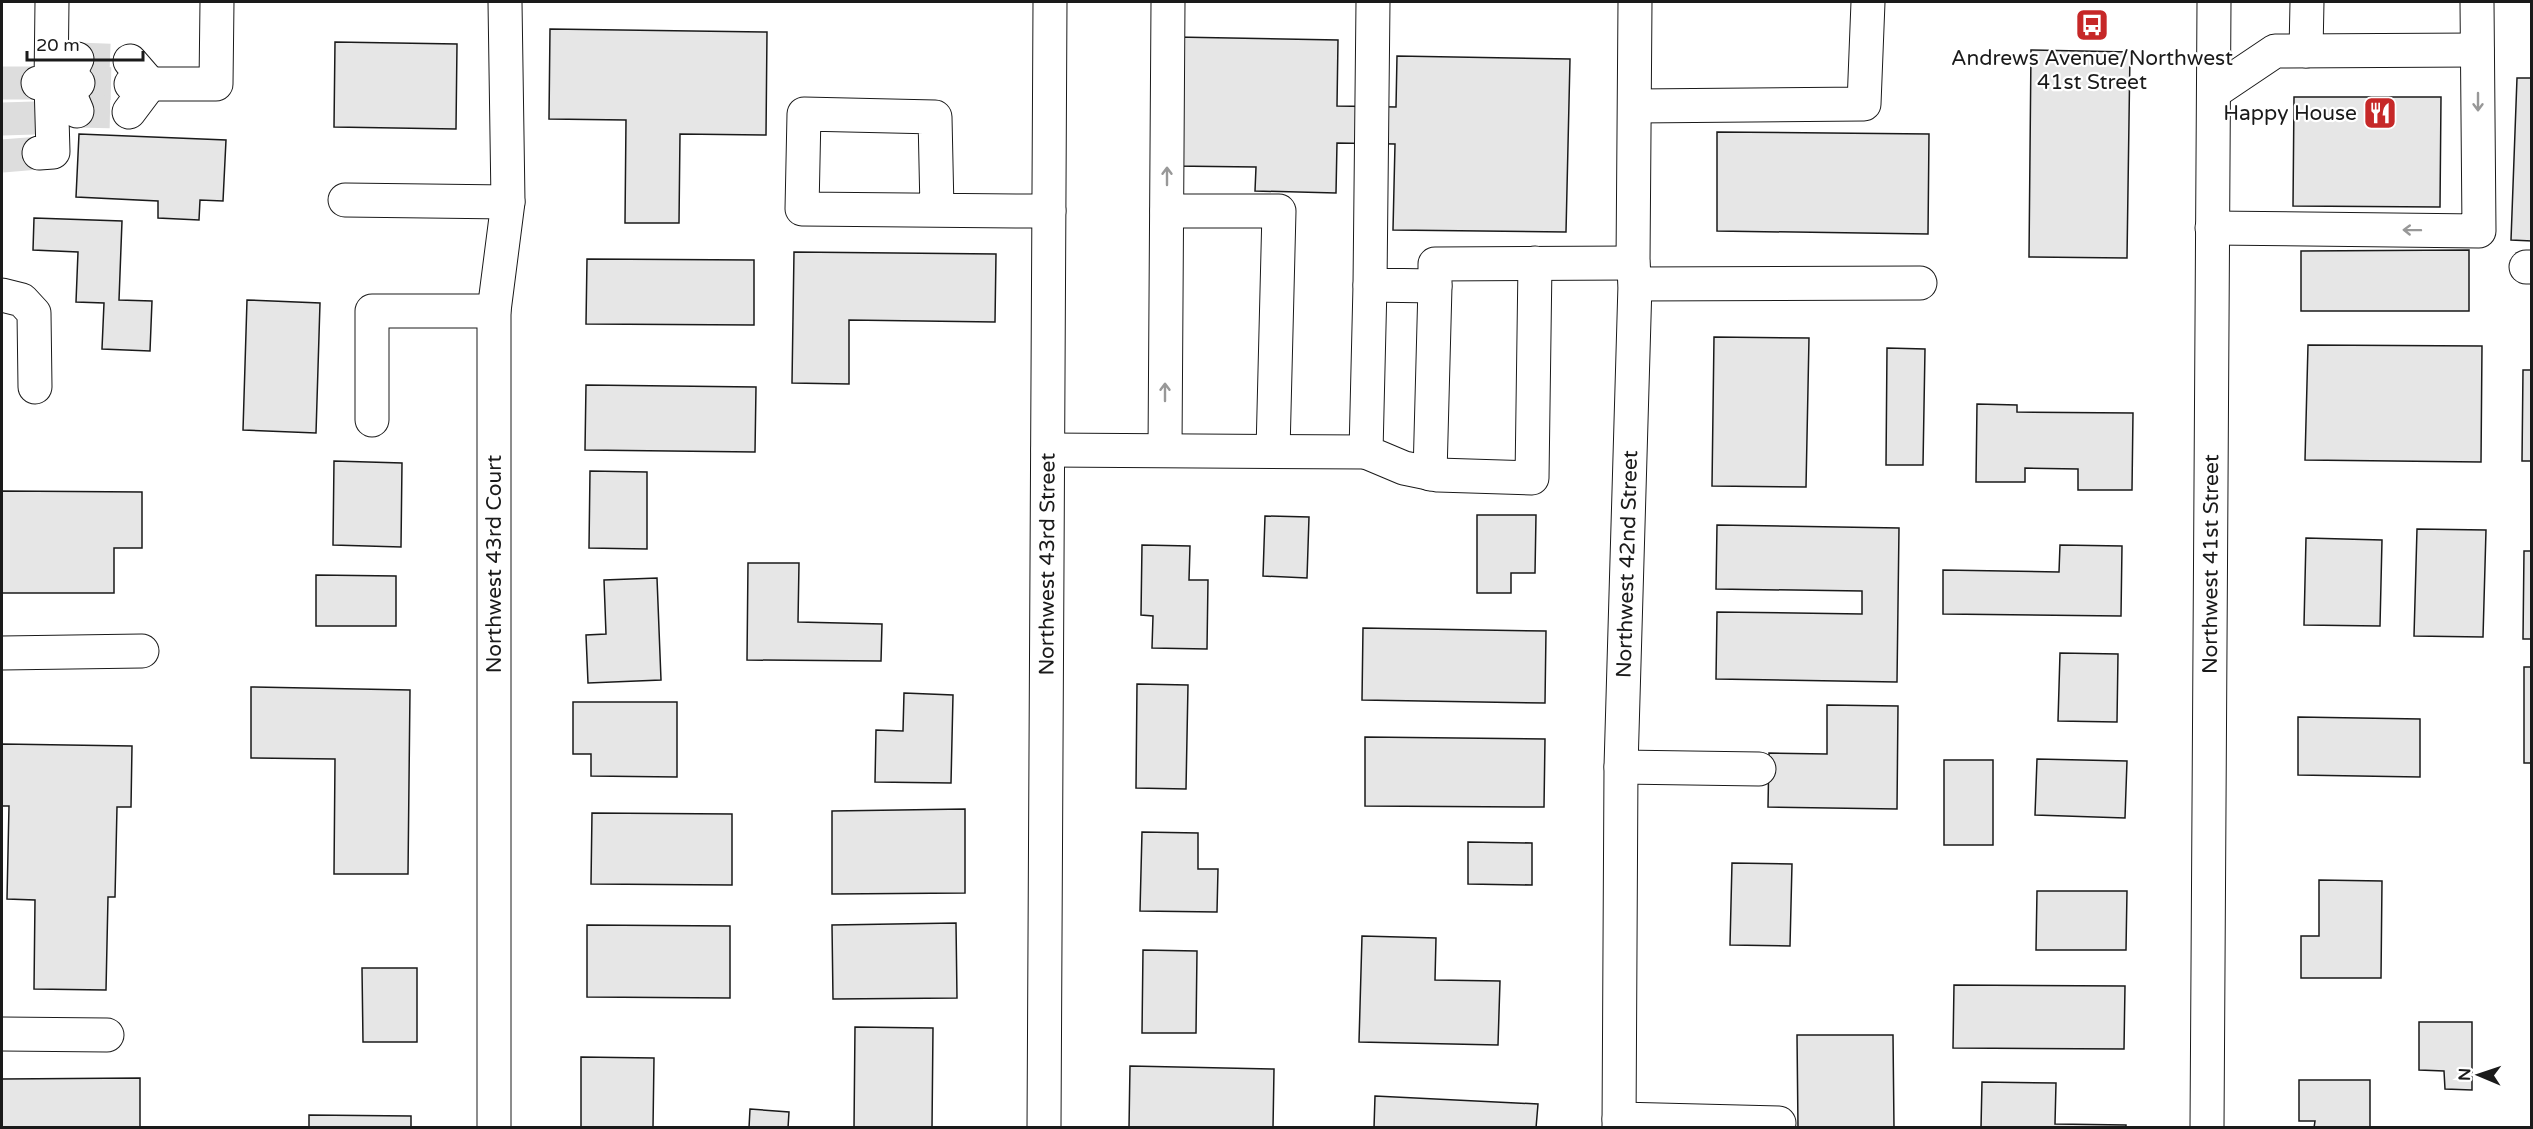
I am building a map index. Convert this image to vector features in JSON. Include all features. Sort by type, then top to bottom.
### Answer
[{"type":"street","points":[[39,153],[53,152],[60,92],[52,2]]},
{"type":"street","points":[[135,85],[216,84],[217,2]]},
{"type":"street","name":"Northwest 43rd Court","points":[[494,1128],[494,311],[508,202],[505,2]]},
{"type":"street","name":"Northwest 43rd Street","points":[[1044,1128],[1050,2]]},
{"type":"street","points":[[1165,450],[1168,2]]},
{"type":"street","points":[[1366,452],[1373,2]]},
{"type":"street","name":"Northwest 42nd Street","points":[[1619,1123],[1621,767],[1634,273],[1635,2]]},
{"type":"street","points":[[1635,106],[1864,104],[1868,2]]},
{"type":"street","name":"Northwest 41st Street","points":[[2207,1128],[2214,2]]},
{"type":"street","points":[[2306,51],[2307,2]]},
{"type":"street","points":[[2212,228],[2479,231],[2477,2]]},
{"type":"street","points":[[2214,92],[2275,51],[2477,50]]},
{"type":"street","points":[[937,210],[935,117],[804,114],[802,209],[1049,211]]},
{"type":"street","points":[[345,200],[508,202]]},
{"type":"street","points":[[1167,211],[1279,211],[1273,451]]},
{"type":"street","points":[[1048,450],[1366,452],[1404,468],[1430,474],[1532,478],[1535,263]]},
{"type":"street","points":[[1430,474],[1435,264],[1535,263],[1634,273],[1920,283]]},
{"type":"street","points":[[1370,285],[1434,286]]},
{"type":"street","points":[[2,296],[22,300],[34,314],[36,387]]},
{"type":"street","points":[[372,420],[372,311],[494,311]]},
{"type":"street","points":[[2,653],[142,651]]},
{"type":"street","points":[[1621,767],[1759,769]]},
{"type":"street","points":[[2,1034],[107,1035]]},
{"type":"street","points":[[1619,1123],[1779,1123]]},
{"type":"building","points":[[550,29],[767,32],[766,135],[680,134],[679,223],[625,223],[626,120],[549,119]]},
{"type":"building","points":[[1175,37],[1338,40],[1337,106],[1396,107],[1397,56],[1570,59],[1566,232],[1393,230],[1395,144],[1337,143],[1336,193],[1255,191],[1256,167],[1172,166]]},
{"type":"building","points":[[335,42],[457,44],[456,129],[334,127]]},
{"type":"building","points":[[2031,50],[2130,52],[2127,258],[2029,257]]},
{"type":"building","points":[[2517,78],[2532,78],[2532,241],[2511,240]]},
{"type":"building","points":[[2294,97],[2441,97],[2440,207],[2293,206]]},
{"type":"building","points":[[1717,132],[1929,134],[1928,234],[1717,231]]},
{"type":"building","points":[[79,134],[226,140],[223,201],[200,200],[199,220],[158,218],[158,201],[76,197]]},
{"type":"building","points":[[34,218],[122,221],[119,300],[152,301],[150,351],[102,349],[104,303],[76,302],[78,252],[33,250]]},
{"type":"building","points":[[2469,250],[2469,311],[2301,311],[2301,251]]},
{"type":"building","points":[[794,252],[996,254],[995,322],[849,320],[849,384],[792,383]]},
{"type":"building","points":[[587,259],[754,260],[754,325],[586,324]]},
{"type":"building","points":[[247,300],[320,303],[316,433],[243,430]]},
{"type":"building","points":[[1714,337],[1809,338],[1806,487],[1712,486]]},
{"type":"building","points":[[2308,345],[2482,346],[2481,462],[2305,460]]},
{"type":"building","points":[[1887,348],[1925,349],[1923,465],[1886,465]]},
{"type":"building","points":[[2523,370],[2532,370],[2532,461],[2522,461]]},
{"type":"building","points":[[586,385],[756,387],[755,452],[585,450]]},
{"type":"building","points":[[1977,404],[2017,405],[2017,412],[2133,413],[2132,490],[2078,490],[2078,469],[2025,468],[2025,482],[1976,482]]},
{"type":"building","points":[[334,461],[402,463],[401,547],[333,545]]},
{"type":"building","points":[[590,471],[647,472],[647,549],[589,548]]},
{"type":"building","points":[[2,491],[142,492],[142,548],[114,548],[114,593],[2,593]]},
{"type":"building","points":[[1477,515],[1536,515],[1535,573],[1511,573],[1511,593],[1477,593]]},
{"type":"building","points":[[1265,516],[1309,517],[1307,578],[1263,576]]},
{"type":"building","points":[[1717,525],[1899,528],[1897,682],[1716,679],[1717,612],[1862,614],[1862,591],[1716,589]]},
{"type":"building","points":[[2417,529],[2486,530],[2483,637],[2414,636]]},
{"type":"building","points":[[2306,538],[2382,540],[2380,626],[2304,625]]},
{"type":"building","points":[[1142,545],[1190,546],[1189,580],[1208,580],[1207,649],[1152,648],[1153,616],[1141,615]]},
{"type":"building","points":[[2060,545],[2122,546],[2121,616],[1943,614],[1943,570],[2059,572]]},
{"type":"building","points":[[2524,551],[2532,551],[2532,639],[2523,639]]},
{"type":"building","points":[[748,563],[799,563],[798,622],[882,624],[881,661],[747,660]]},
{"type":"building","points":[[316,575],[396,576],[396,626],[316,626]]},
{"type":"building","points":[[657,578],[661,680],[588,683],[586,635],[606,634],[604,580]]},
{"type":"building","points":[[1363,628],[1546,631],[1545,703],[1362,700]]},
{"type":"building","points":[[2060,653],[2118,654],[2117,722],[2058,721]]},
{"type":"building","points":[[2524,667],[2532,667],[2532,763],[2524,763]]},
{"type":"building","points":[[1137,684],[1188,685],[1186,789],[1136,788]]},
{"type":"building","points":[[251,687],[410,690],[408,874],[334,874],[335,759],[251,758]]},
{"type":"building","points":[[904,693],[953,695],[951,783],[875,782],[876,730],[903,731]]},
{"type":"building","points":[[573,702],[677,702],[677,777],[591,776],[591,754],[573,754]]},
{"type":"building","points":[[1827,705],[1898,706],[1897,809],[1768,807],[1769,753],[1827,754]]},
{"type":"building","points":[[2298,717],[2420,719],[2420,777],[2298,775]]},
{"type":"building","points":[[1365,737],[1545,739],[1544,807],[1365,806]]},
{"type":"building","points":[[2,744],[132,746],[131,807],[117,807],[115,897],[108,897],[106,990],[34,989],[35,900],[7,899],[9,806],[2,806]]},
{"type":"building","points":[[2037,759],[2127,761],[2125,818],[2035,815]]},
{"type":"building","points":[[1944,760],[1993,760],[1993,845],[1944,845]]},
{"type":"building","points":[[965,809],[965,893],[832,894],[832,811]]},
{"type":"building","points":[[592,813],[732,814],[732,885],[591,884]]},
{"type":"building","points":[[1142,832],[1198,833],[1198,869],[1218,869],[1217,912],[1140,911]]},
{"type":"building","points":[[1468,842],[1532,843],[1532,885],[1468,884]]},
{"type":"building","points":[[1732,863],[1792,864],[1790,946],[1730,945]]},
{"type":"building","points":[[2319,880],[2382,881],[2381,978],[2301,978],[2301,936],[2319,936]]},
{"type":"building","points":[[2037,891],[2127,891],[2126,950],[2036,950]]},
{"type":"building","points":[[956,923],[957,998],[833,999],[832,925]]},
{"type":"building","points":[[587,925],[730,926],[730,998],[587,997]]},
{"type":"building","points":[[1362,936],[1436,938],[1435,980],[1500,981],[1498,1045],[1359,1042]]},
{"type":"building","points":[[1143,950],[1197,951],[1196,1033],[1142,1033]]},
{"type":"building","points":[[362,968],[417,968],[417,1042],[363,1042]]},
{"type":"building","points":[[1954,985],[2125,986],[2124,1049],[1953,1048]]},
{"type":"building","points":[[2419,1022],[2472,1022],[2472,1090],[2445,1089],[2444,1071],[2419,1070]]},
{"type":"building","points":[[855,1027],[933,1028],[932,1128],[854,1128]]},
{"type":"building","points":[[1797,1035],[1893,1035],[1894,1128],[1798,1128]]},
{"type":"building","points":[[581,1057],[654,1058],[653,1128],[581,1128]]},
{"type":"building","points":[[1130,1066],[1274,1069],[1273,1128],[1129,1128]]},
{"type":"building","points":[[140,1078],[140,1128],[2,1128],[2,1079]]},
{"type":"building","points":[[2299,1080],[2370,1080],[2370,1128],[2314,1128],[2315,1121],[2299,1121]]},
{"type":"building","points":[[1982,1082],[2056,1083],[2055,1124],[2126,1125],[2126,1128],[1981,1128]]},
{"type":"building","points":[[1375,1096],[1538,1104],[1536,1128],[1374,1128]]},
{"type":"building","points":[[750,1109],[789,1112],[788,1128],[749,1128]]},
{"type":"building","points":[[309,1115],[411,1116],[411,1128],[309,1128]]},
{"type":"tunnel","points":[[77,59],[130,61]]},
{"type":"tunnel","points":[[2,83],[38,83]]},
{"type":"tunnel","points":[[78,83],[131,84]]},
{"type":"tunnel","points":[[77,111],[129,112]]},
{"type":"tunnel","points":[[2,119],[38,118]]},
{"type":"tunnel","points":[[2,156],[39,153]]},
{"type":"place","name":"Andrews Avenue/Northwest 41st Street","points":[[2092,25]]},
{"type":"place","name":"Happy House","points":[[2380,113]]}]
